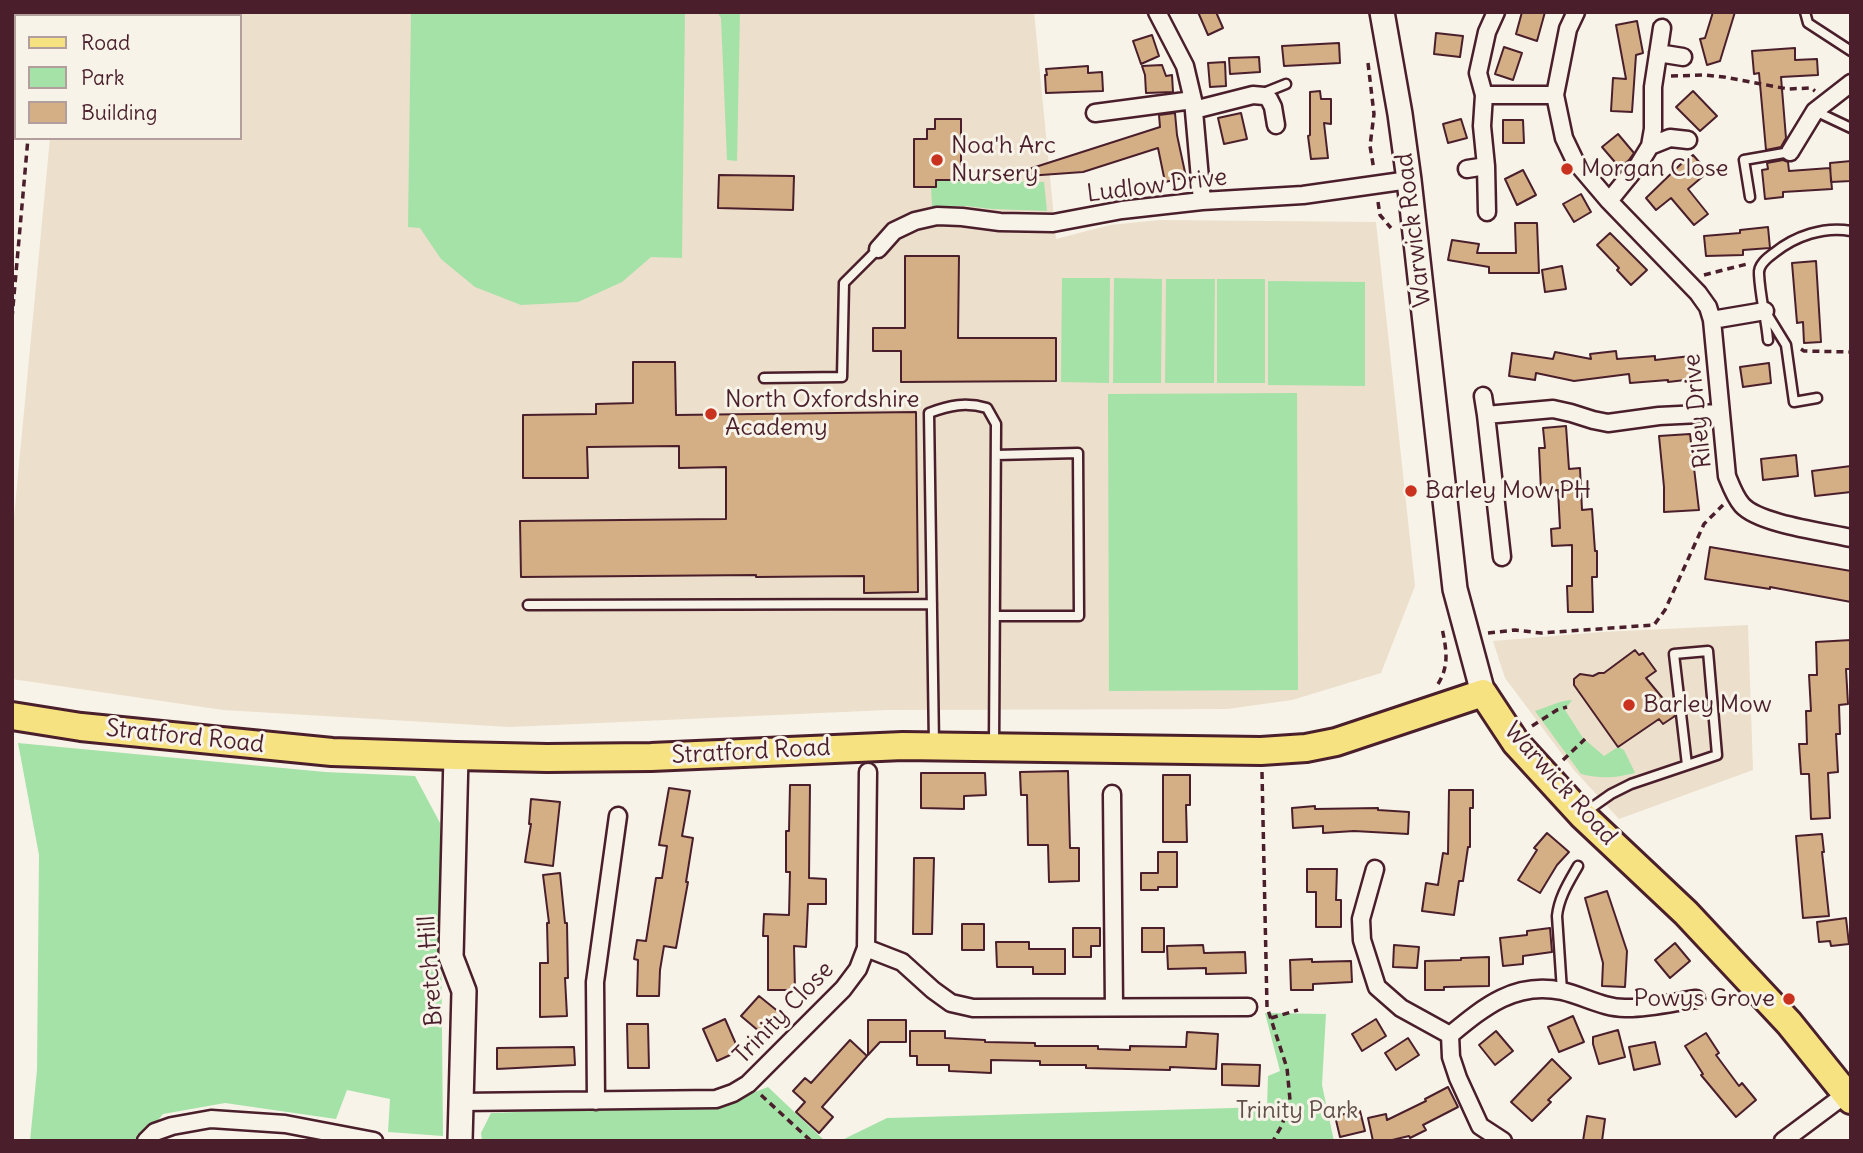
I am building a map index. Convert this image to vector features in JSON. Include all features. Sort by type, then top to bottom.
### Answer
[{"type":"main road","name":"Warwick Road","points":[[1382,12],[1409,180],[1455,589],[1483,692],[1513,738],[1546,776],[1582,815],[1686,913],[1789,1023],[1849,1097]]},
{"type":"main road","name":"Stratford Road","points":[[12,716],[81,727],[332,752],[456,756],[651,757],[867,747],[1261,751],[1306,748],[1336,742],[1483,692]]},
{"type":"main road","name":"Bretch Hill","points":[[456,756],[451,957],[464,991],[460,1141]]},
{"type":"street","points":[[1157,12],[1185,66],[1193,105],[1202,201]]},
{"type":"street","points":[[1488,212],[1482,127],[1484,95],[1478,73],[1487,32],[1496,12]]},
{"type":"street","name":"Riley Drive","points":[[1576,12],[1568,29],[1555,95],[1564,138],[1575,161],[1609,201],[1686,280],[1708,307],[1712,320],[1727,477],[1735,494],[1743,507],[1765,519],[1851,538]]},
{"type":"street","points":[[1609,201],[1650,146],[1654,75],[1662,28]]},
{"type":"street","points":[[1658,53],[1683,57]]},
{"type":"street","points":[[1790,152],[1821,107],[1851,83]]},
{"type":"street","points":[[1095,113],[1193,105],[1258,95],[1269,99],[1276,125]]},
{"type":"street","points":[[1484,95],[1555,95]]},
{"type":"street","points":[[1650,146],[1670,138],[1688,139]]},
{"type":"street","points":[[1467,169],[1486,166]]},
{"type":"street","name":"Ludlow Drive","points":[[878,249],[894,231],[915,221],[937,216],[1000,222],[1053,223],[1122,210],[1202,201],[1303,195],[1409,180]]},
{"type":"street","name":"Riley Drive","points":[[1712,320],[1765,312]]},
{"type":"street","points":[[1483,396],[1502,556]]},
{"type":"street","points":[[1486,415],[1553,410],[1608,423],[1659,416],[1720,413]]},
{"type":"street","name":"Trinity Close","points":[[461,1102],[716,1099],[748,1084],[843,989],[858,969],[866,948],[868,772]]},
{"type":"street","points":[[1112,794],[1114,1007]]},
{"type":"street","points":[[596,1101],[595,982],[618,816]]},
{"type":"street","points":[[1376,869],[1361,919],[1362,940],[1377,987],[1401,1008],[1450,1035]]},
{"type":"street","points":[[866,948],[902,962],[951,1003],[973,1008],[1248,1007]]},
{"type":"street","points":[[1450,1035],[1490,1003],[1520,992],[1539,989],[1562,991],[1604,1006],[1627,1009],[1696,999]]},
{"type":"street","points":[[1450,1035],[1451,1057],[1480,1126],[1503,1141]]},
{"type":"street","points":[[1783,1141],[1849,1097]]},
{"type":"street","points":[[146,1141],[155,1132],[172,1126],[211,1119],[285,1124],[374,1141]]},
{"type":"street","points":[[1471,1141],[1480,1126]]},
{"type":"lane","points":[[1805,12],[1808,23],[1851,51]]},
{"type":"lane","points":[[1258,95],[1286,84]]},
{"type":"lane","points":[[1821,107],[1851,128]]},
{"type":"lane","points":[[1750,197],[1744,160],[1790,152]]},
{"type":"lane","points":[[1768,340],[1758,272],[1766,258],[1796,238],[1820,231],[1851,231]]},
{"type":"lane","points":[[764,378],[842,377],[844,283],[878,249]]},
{"type":"lane","points":[[1765,312],[1786,345],[1794,402],[1817,398]]},
{"type":"lane","points":[[934,747],[929,413],[950,405],[972,404],[987,408],[996,424],[994,748]]},
{"type":"lane","points":[[995,616],[1079,616],[1078,453],[996,455]]},
{"type":"lane","points":[[528,605],[932,604]]},
{"type":"lane","points":[[1582,815],[1611,794],[1631,784],[1717,755],[1708,651],[1674,654],[1687,765]]},
{"type":"lane","points":[[1562,991],[1558,906],[1578,866]]},
{"type":"path","points":[[1368,63],[1374,114],[1370,146],[1380,215],[1391,226],[1393,240]]},
{"type":"path","points":[[1654,75],[1705,75],[1788,89],[1811,88],[1821,107]]},
{"type":"path","points":[[12,318],[28,140]]},
{"type":"path","points":[[1686,280],[1766,258]]},
{"type":"path","points":[[1793,343],[1804,351],[1851,352]]},
{"type":"path","points":[[1469,640],[1490,632],[1515,630],[1541,633],[1654,625],[1665,611],[1704,524],[1735,494]]},
{"type":"path","points":[[1431,710],[1426,692],[1439,683],[1445,672],[1447,654],[1440,620]]},
{"type":"path","points":[[1513,738],[1557,710],[1567,707]]},
{"type":"path","points":[[1546,776],[1585,739]]},
{"type":"path","points":[[1261,751],[1267,1007],[1287,1068],[1290,1100],[1282,1125],[1273,1141]]},
{"type":"path","points":[[1271,1018],[1298,1010]]},
{"type":"path","points":[[748,1084],[811,1141]]},
{"type":"shaded area","name":"North Oxfordshire Academy","points":[[1034,12],[1056,239],[1110,225],[1160,220],[1376,222],[1415,586],[1381,673],[1292,700],[1227,709],[887,710],[510,727],[223,710],[12,679],[12,538],[50,140],[242,140],[242,14],[61,14]]},
{"type":"shaded area","points":[[1748,625],[1753,770],[1619,819],[1574,770],[1505,678],[1493,641],[1602,632]]},
{"type":"green space","points":[[411,12],[685,12],[682,258],[651,257],[622,282],[578,302],[521,305],[475,287],[441,259],[420,228],[408,227]]},
{"type":"green space","points":[[717,12],[740,12],[737,161],[727,160],[721,18]]},
{"type":"green space","points":[[936,180],[1044,182],[1047,211],[932,206],[931,187],[936,187]]},
{"type":"green space","points":[[1062,278],[1110,278],[1109,383],[1061,382]]},
{"type":"green space","points":[[1114,278],[1162,279],[1161,383],[1113,383]]},
{"type":"green space","points":[[1166,279],[1215,279],[1214,383],[1165,383]]},
{"type":"green space","points":[[1217,279],[1265,279],[1265,383],[1217,383]]},
{"type":"green space","points":[[1268,281],[1365,282],[1365,386],[1268,385]]},
{"type":"green space","points":[[1297,393],[1298,690],[1109,691],[1108,394]]},
{"type":"green space","points":[[1572,700],[1565,710],[1583,738],[1604,756],[1618,747],[1624,750],[1635,773],[1608,777],[1581,774],[1535,711]]},
{"type":"green space","points":[[18,743],[325,772],[415,776],[440,823],[443,1136],[388,1132],[390,1099],[347,1090],[336,1119],[225,1103],[163,1114],[141,1141],[30,1141],[37,1070],[39,855]]},
{"type":"green space","name":"Trinity Park","points":[[1265,1013],[1326,1014],[1322,1085],[1334,1141],[840,1141],[887,1118],[1267,1107],[1268,1076],[1280,1071]]},
{"type":"green space","points":[[768,1087],[825,1141],[482,1141],[481,1133],[491,1113],[723,1104]]},
{"type":"building","points":[[1198,12],[1216,12],[1223,28],[1208,35]]},
{"type":"building","points":[[1522,12],[1545,12],[1537,41],[1516,34]]},
{"type":"building","points":[[1713,12],[1735,12],[1720,61],[1707,65],[1700,39],[1705,38]]},
{"type":"building","points":[[1637,21],[1643,53],[1636,55],[1632,112],[1611,111],[1613,78],[1626,79],[1616,25]]},
{"type":"building","points":[[1436,33],[1463,36],[1460,57],[1434,54]]},
{"type":"building","points":[[1152,35],[1159,56],[1141,64],[1133,41]]},
{"type":"building","points":[[1339,43],[1340,63],[1284,66],[1282,46]]},
{"type":"building","points":[[1504,47],[1522,53],[1513,80],[1495,74]]},
{"type":"building","points":[[1795,48],[1795,60],[1817,59],[1818,75],[1781,77],[1786,138],[1781,147],[1766,150],[1759,73],[1754,74],[1752,51]]},
{"type":"building","points":[[1259,57],[1260,72],[1230,74],[1229,58]]},
{"type":"building","points":[[1225,62],[1226,86],[1210,87],[1208,63]]},
{"type":"building","points":[[1162,65],[1166,76],[1172,75],[1173,92],[1146,93],[1142,66]]},
{"type":"building","points":[[1088,66],[1088,73],[1102,72],[1103,91],[1046,93],[1046,69]]},
{"type":"building","points":[[1320,91],[1321,99],[1331,99],[1331,124],[1324,123],[1328,158],[1311,159],[1308,136],[1310,92]]},
{"type":"building","points":[[1693,91],[1717,116],[1700,131],[1676,107]]},
{"type":"building","points":[[1175,113],[1186,177],[1165,182],[1158,148],[1083,172],[1027,176],[1026,170],[1160,127],[1159,115]]},
{"type":"building","points":[[1241,113],[1247,139],[1224,144],[1218,118]]},
{"type":"building","name":"Noa'h Arc Nursery","points":[[935,119],[961,119],[961,180],[936,180],[936,187],[914,187],[914,139],[927,139],[927,129],[935,129]]},
{"type":"building","points":[[1461,119],[1467,138],[1448,143],[1443,124]]},
{"type":"building","points":[[1503,120],[1523,120],[1524,143],[1503,143]]},
{"type":"building","points":[[1618,134],[1634,153],[1620,168],[1602,147]]},
{"type":"building","points":[[1693,155],[1708,172],[1688,189],[1708,214],[1694,225],[1671,198],[1656,210],[1646,198]]},
{"type":"building","points":[[1783,160],[1788,162],[1789,171],[1830,168],[1832,189],[1783,192],[1783,197],[1765,199],[1762,170],[1768,169],[1767,163]]},
{"type":"building","points":[[1851,161],[1851,181],[1831,182],[1830,163]]},
{"type":"building","points":[[1523,170],[1536,195],[1517,205],[1505,179]]},
{"type":"building","points":[[719,175],[794,176],[793,210],[718,208]]},
{"type":"building","points":[[1581,194],[1591,212],[1574,222],[1563,204]]},
{"type":"building","points":[[1515,223],[1537,223],[1539,273],[1489,273],[1489,267],[1448,260],[1452,240],[1479,244],[1477,253],[1516,253]]},
{"type":"building","points":[[1768,227],[1770,248],[1743,250],[1743,255],[1706,256],[1704,236]]},
{"type":"building","points":[[1610,233],[1647,270],[1631,285],[1597,245]]},
{"type":"building","points":[[905,256],[959,256],[958,338],[1056,338],[1056,381],[901,382],[901,351],[873,351],[873,328],[905,328]]},
{"type":"building","points":[[1816,261],[1821,342],[1804,343],[1803,322],[1797,323],[1792,263]]},
{"type":"building","points":[[1562,266],[1566,289],[1545,292],[1542,270]]},
{"type":"building","points":[[1616,351],[1617,359],[1655,356],[1655,360],[1691,356],[1694,379],[1630,383],[1629,374],[1574,381],[1536,373],[1535,380],[1509,376],[1512,353],[1553,359],[1555,352],[1591,359],[1590,354]]},
{"type":"building","points":[[633,362],[675,362],[676,415],[916,412],[918,592],[864,593],[864,576],[521,577],[520,521],[726,519],[726,467],[679,468],[679,446],[587,447],[588,478],[523,478],[523,415],[596,414],[596,404],[633,403]]},
{"type":"building","points":[[1769,363],[1771,383],[1743,387],[1740,367]]},
{"type":"building","points":[[1566,426],[1569,469],[1580,468],[1582,510],[1592,509],[1597,551],[1597,577],[1592,577],[1593,612],[1568,612],[1567,586],[1572,586],[1572,545],[1552,546],[1551,529],[1560,528],[1558,490],[1541,491],[1539,448],[1545,448],[1543,428]]},
{"type":"building","points":[[1690,434],[1699,510],[1664,512],[1659,436]]},
{"type":"building","points":[[1796,455],[1798,476],[1763,480],[1761,459]]},
{"type":"building","points":[[1851,466],[1851,492],[1815,496],[1812,471]]},
{"type":"building","points":[[1710,547],[1851,571],[1851,602],[1770,587],[1705,579]]},
{"type":"building","points":[[1851,640],[1851,669],[1846,669],[1848,704],[1839,705],[1840,734],[1836,734],[1838,772],[1828,773],[1830,818],[1811,819],[1809,774],[1801,774],[1799,744],[1807,744],[1806,711],[1811,711],[1809,675],[1817,675],[1816,642]]},
{"type":"building","name":"Barley Mow","points":[[1635,650],[1639,655],[1643,653],[1656,671],[1646,678],[1675,716],[1663,724],[1659,719],[1618,747],[1574,685],[1574,679],[1580,674],[1593,676],[1604,673]]},
{"type":"building","points":[[1068,771],[1070,848],[1079,848],[1079,881],[1049,882],[1048,845],[1028,845],[1027,795],[1021,795],[1020,772]]},
{"type":"building","points":[[921,773],[985,773],[986,795],[964,796],[964,809],[921,808]]},
{"type":"building","points":[[1163,775],[1190,775],[1190,805],[1186,805],[1187,842],[1163,842]]},
{"type":"building","points":[[790,785],[810,785],[809,878],[826,879],[826,904],[808,904],[806,947],[794,946],[795,990],[768,990],[768,936],[763,936],[764,914],[789,915],[790,872],[786,872],[786,831],[789,831]]},
{"type":"building","points":[[669,788],[690,791],[682,836],[693,838],[688,882],[676,948],[664,946],[659,996],[637,996],[638,960],[634,959],[637,940],[646,941],[656,878],[662,878],[667,846],[659,845]]},
{"type":"building","points":[[1449,790],[1473,790],[1470,847],[1463,881],[1459,881],[1454,915],[1422,911],[1426,883],[1438,885],[1443,853],[1448,854]]},
{"type":"building","points":[[531,799],[560,802],[553,866],[525,862],[531,824]]},
{"type":"building","points":[[1315,806],[1315,809],[1378,808],[1409,812],[1408,834],[1354,831],[1323,833],[1323,826],[1293,828],[1292,808]]},
{"type":"building","points":[[1547,833],[1569,852],[1557,865],[1540,893],[1518,880],[1537,850],[1534,848]]},
{"type":"building","points":[[1822,834],[1829,916],[1803,918],[1796,836]]},
{"type":"building","points":[[1158,852],[1177,852],[1177,887],[1141,890],[1141,873],[1158,873]]},
{"type":"building","points":[[914,858],[934,858],[932,934],[913,934]]},
{"type":"building","points":[[1307,869],[1337,869],[1336,900],[1341,900],[1341,927],[1316,927],[1316,892],[1307,892]]},
{"type":"building","points":[[560,873],[567,923],[567,1016],[540,1017],[540,963],[548,963],[549,923],[543,875]]},
{"type":"building","points":[[1607,891],[1627,951],[1625,987],[1602,986],[1603,963],[1585,898]]},
{"type":"building","points":[[1846,918],[1849,944],[1831,946],[1830,941],[1819,942],[1817,922]]},
{"type":"building","points":[[962,924],[984,924],[984,950],[962,950]]},
{"type":"building","points":[[1073,928],[1100,928],[1100,946],[1091,946],[1091,957],[1073,957]]},
{"type":"building","points":[[1142,928],[1164,928],[1164,952],[1142,952]]},
{"type":"building","points":[[1550,928],[1552,952],[1523,956],[1523,964],[1503,966],[1500,938],[1527,935],[1527,931]]},
{"type":"building","points":[[996,942],[1029,942],[1029,949],[1065,949],[1065,974],[1033,974],[1033,967],[997,967]]},
{"type":"building","points":[[1675,943],[1690,961],[1670,978],[1655,960]]},
{"type":"building","points":[[1203,945],[1204,953],[1245,952],[1246,973],[1206,974],[1206,968],[1168,969],[1167,946]]},
{"type":"building","points":[[1394,945],[1419,947],[1417,968],[1393,967]]},
{"type":"building","points":[[1489,957],[1489,986],[1425,990],[1425,961]]},
{"type":"building","points":[[1312,959],[1312,962],[1351,961],[1352,982],[1313,984],[1313,990],[1291,990],[1290,960]]},
{"type":"building","points":[[759,996],[785,1017],[767,1038],[741,1016]]},
{"type":"building","points":[[1573,1016],[1584,1042],[1559,1052],[1548,1027]]},
{"type":"building","points":[[725,1019],[739,1051],[717,1061],[703,1029]]},
{"type":"building","points":[[1376,1019],[1386,1036],[1362,1051],[1352,1034]]},
{"type":"building","points":[[868,1020],[906,1020],[906,1042],[880,1042],[868,1055]]},
{"type":"building","points":[[627,1024],[648,1024],[649,1068],[628,1068]]},
{"type":"building","points":[[1618,1030],[1625,1057],[1599,1064],[1593,1037]]},
{"type":"building","points":[[910,1031],[945,1031],[945,1038],[985,1042],[1035,1043],[1035,1046],[1098,1046],[1098,1049],[1130,1050],[1130,1046],[1186,1047],[1187,1032],[1218,1034],[1216,1069],[1086,1068],[1086,1065],[1040,1065],[1040,1061],[991,1060],[991,1073],[949,1071],[949,1065],[917,1065],[917,1056],[910,1056]]},
{"type":"building","points":[[1496,1031],[1513,1051],[1495,1065],[1479,1045]]},
{"type":"building","points":[[1706,1033],[1719,1053],[1716,1055],[1739,1086],[1742,1083],[1756,1100],[1736,1117],[1701,1075],[1703,1074],[1685,1046]]},
{"type":"building","points":[[1408,1038],[1419,1055],[1396,1070],[1385,1053]]},
{"type":"building","points":[[850,1040],[867,1056],[822,1107],[833,1117],[819,1133],[796,1112],[805,1102],[793,1091],[805,1078],[811,1083]]},
{"type":"building","points":[[1655,1042],[1660,1064],[1634,1070],[1629,1047]]},
{"type":"building","points":[[574,1047],[575,1065],[497,1069],[497,1048]]},
{"type":"building","points":[[1552,1059],[1571,1078],[1548,1100],[1551,1102],[1532,1121],[1511,1102]]},
{"type":"building","points":[[1222,1064],[1260,1065],[1259,1086],[1222,1085]]},
{"type":"building","points":[[1448,1087],[1458,1107],[1423,1125],[1426,1130],[1410,1138],[1373,1141],[1368,1118],[1386,1114],[1387,1120]]},
{"type":"building","points":[[1360,1111],[1365,1131],[1340,1137],[1335,1116]]},
{"type":"building","points":[[1587,1116],[1605,1119],[1602,1141],[1583,1141]]},
{"type":"place","name":"Noa'h Arc Nursery","points":[[937,160]]},
{"type":"place","name":"Morgan Close","points":[[1567,169]]},
{"type":"place","name":"North Oxfordshire Academy","points":[[711,414]]},
{"type":"place","name":"Barley Mow PH","points":[[1411,491]]},
{"type":"place","name":"Barley Mow","points":[[1629,705]]},
{"type":"place","name":"Powys Grove","points":[[1789,999]]}]
